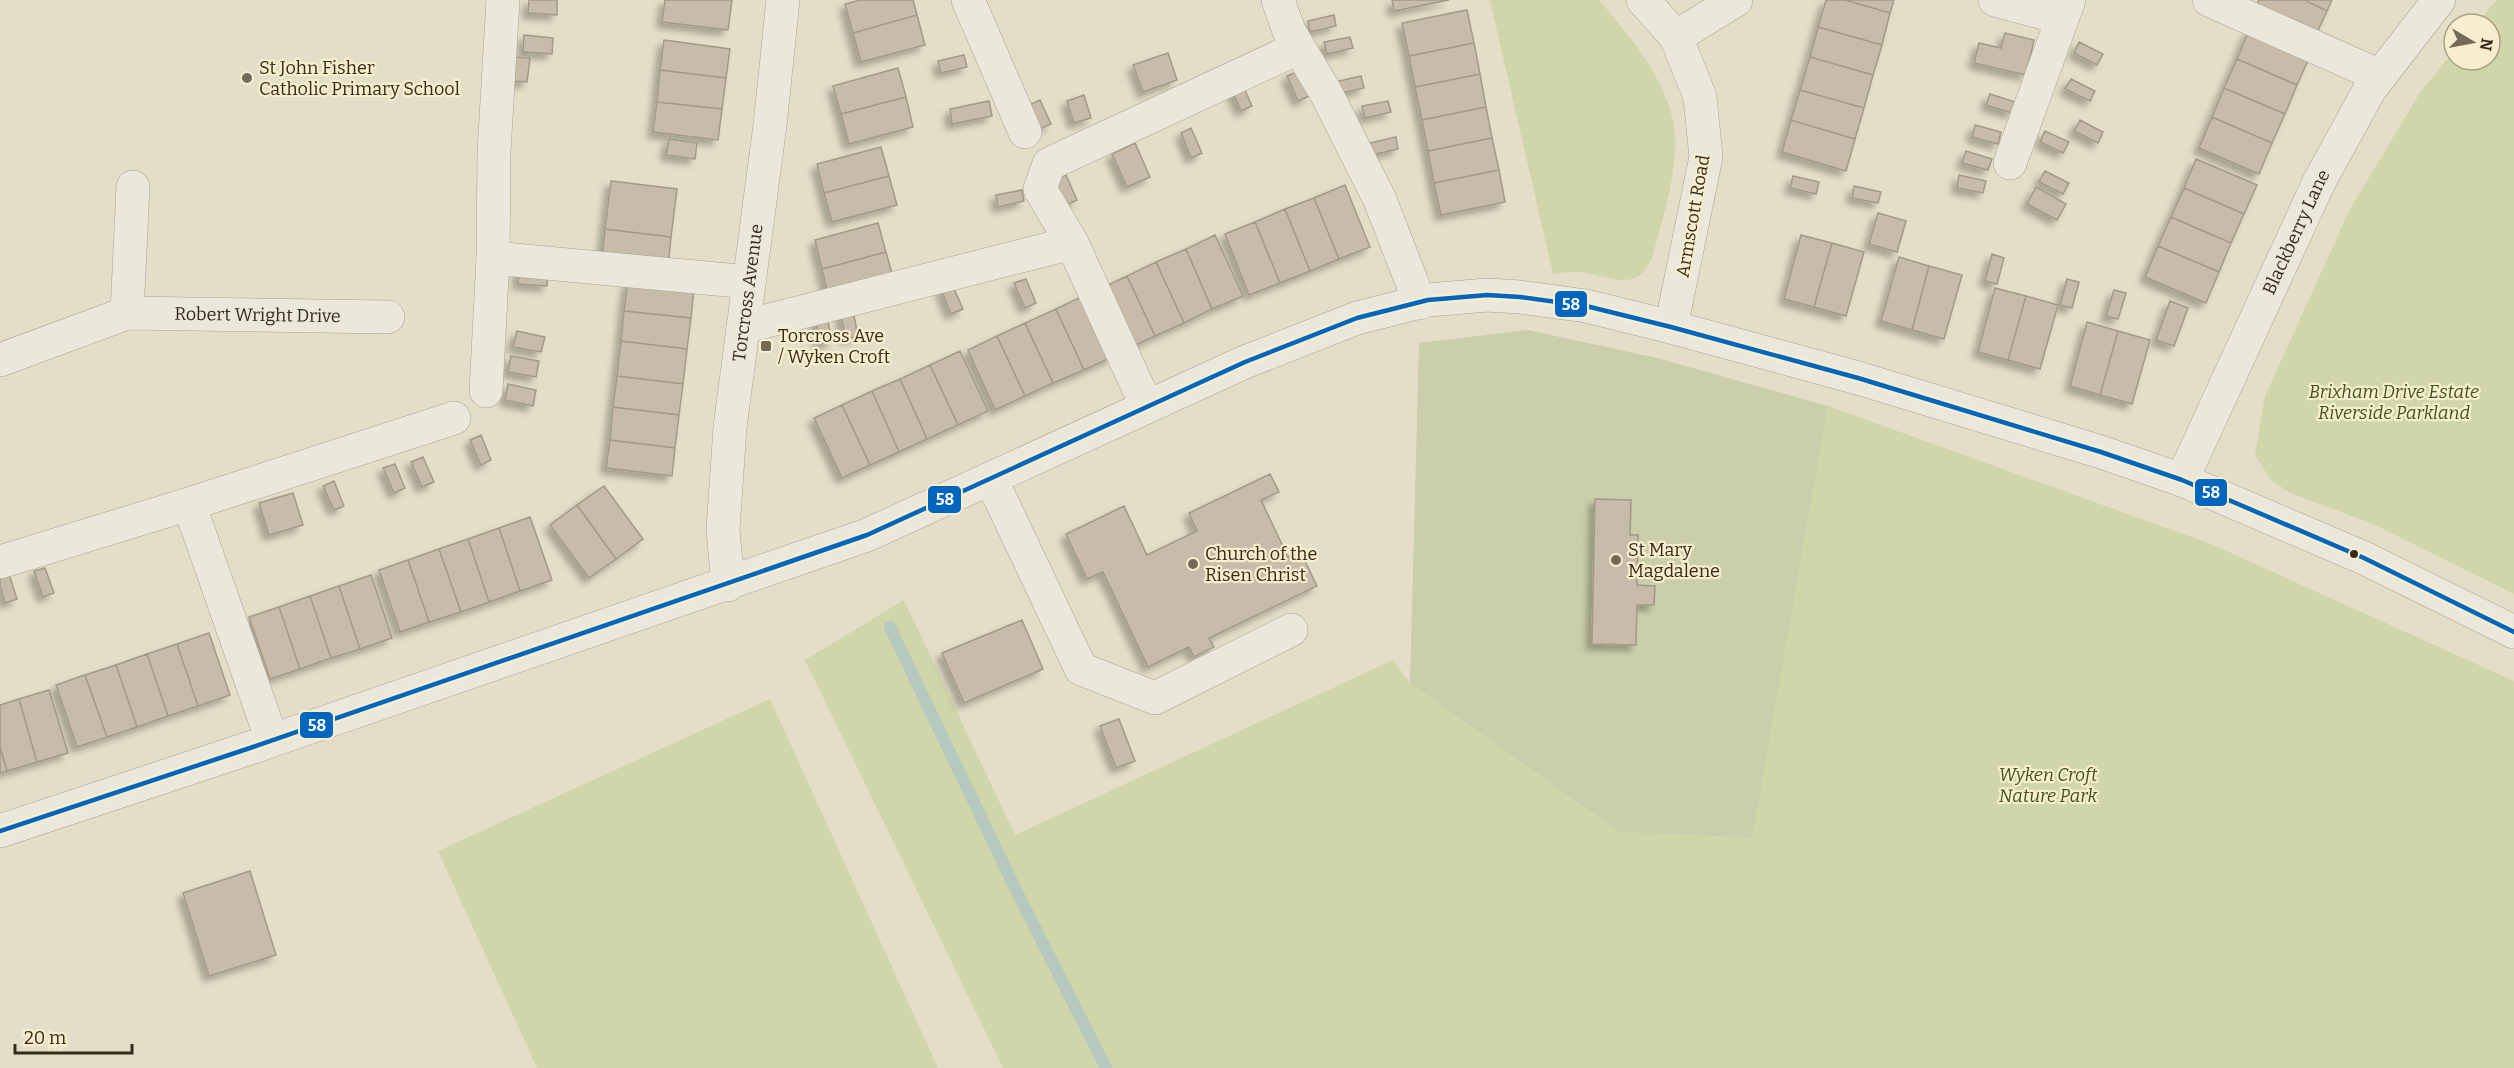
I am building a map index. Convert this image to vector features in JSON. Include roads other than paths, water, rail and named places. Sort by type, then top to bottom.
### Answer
[{"type":"street","points":[[486,391],[493,262],[494,152],[503,0]]},
{"type":"street","name":"Torcross Avenue","points":[[728,585],[723,530],[725,481],[783,0]]},
{"type":"street","points":[[968,0],[1025,132]]},
{"type":"street","points":[[1278,0],[1289,32],[1326,93],[1380,200],[1420,303]]},
{"type":"street","name":"Armscott Road","points":[[1643,0],[1676,37],[1700,97],[1707,157],[1671,327]]},
{"type":"street","points":[[1676,37],[1736,0]]},
{"type":"street","points":[[1995,0],[2066,9],[2010,163]]},
{"type":"street","points":[[2209,0],[2380,76]]},
{"type":"street","name":"Blackberry Lane","points":[[2182,480],[2319,182],[2370,89],[2439,0]]},
{"type":"street","points":[[1148,407],[1072,243],[1040,189],[1049,164],[1298,48]]},
{"type":"street","points":[[127,313],[133,187]]},
{"type":"street","points":[[743,327],[1072,243]]},
{"type":"street","points":[[493,262],[494,258],[749,282]]},
{"type":"street","points":[[0,831],[867,536],[1245,362],[1357,318],[1420,303],[1487,296],[1520,297],[1586,306],[1671,327],[1996,419],[2182,480],[2364,558],[2514,632]]},
{"type":"street","name":"Robert Wright Drive","points":[[1,354],[127,313],[388,317]]},
{"type":"street","points":[[0,562],[189,504],[454,418]]},
{"type":"street","points":[[990,479],[1082,669],[1155,698],[1291,630]]},
{"type":"street","points":[[189,504],[272,740]]},
{"type":"waterway","points":[[890,627],[1015,888],[1106,1068]]},
{"type":"place","name":"St John Fisher Catholic Primary School","points":[[247,78]]},
{"type":"place","name":"Torcross Ave / Wyken Croft","points":[[766,346]]},
{"type":"place","name":"St Mary Magdalene","points":[[1616,560]]},
{"type":"place","name":"Church of the Risen Christ","points":[[1193,564]]},
{"type":"park label","name":"Brixham Drive Estate Riverside Parkland","points":[[2394,402]]},
{"type":"park label","name":"Wyken Croft Nature Park","points":[[2048,785]]}]
